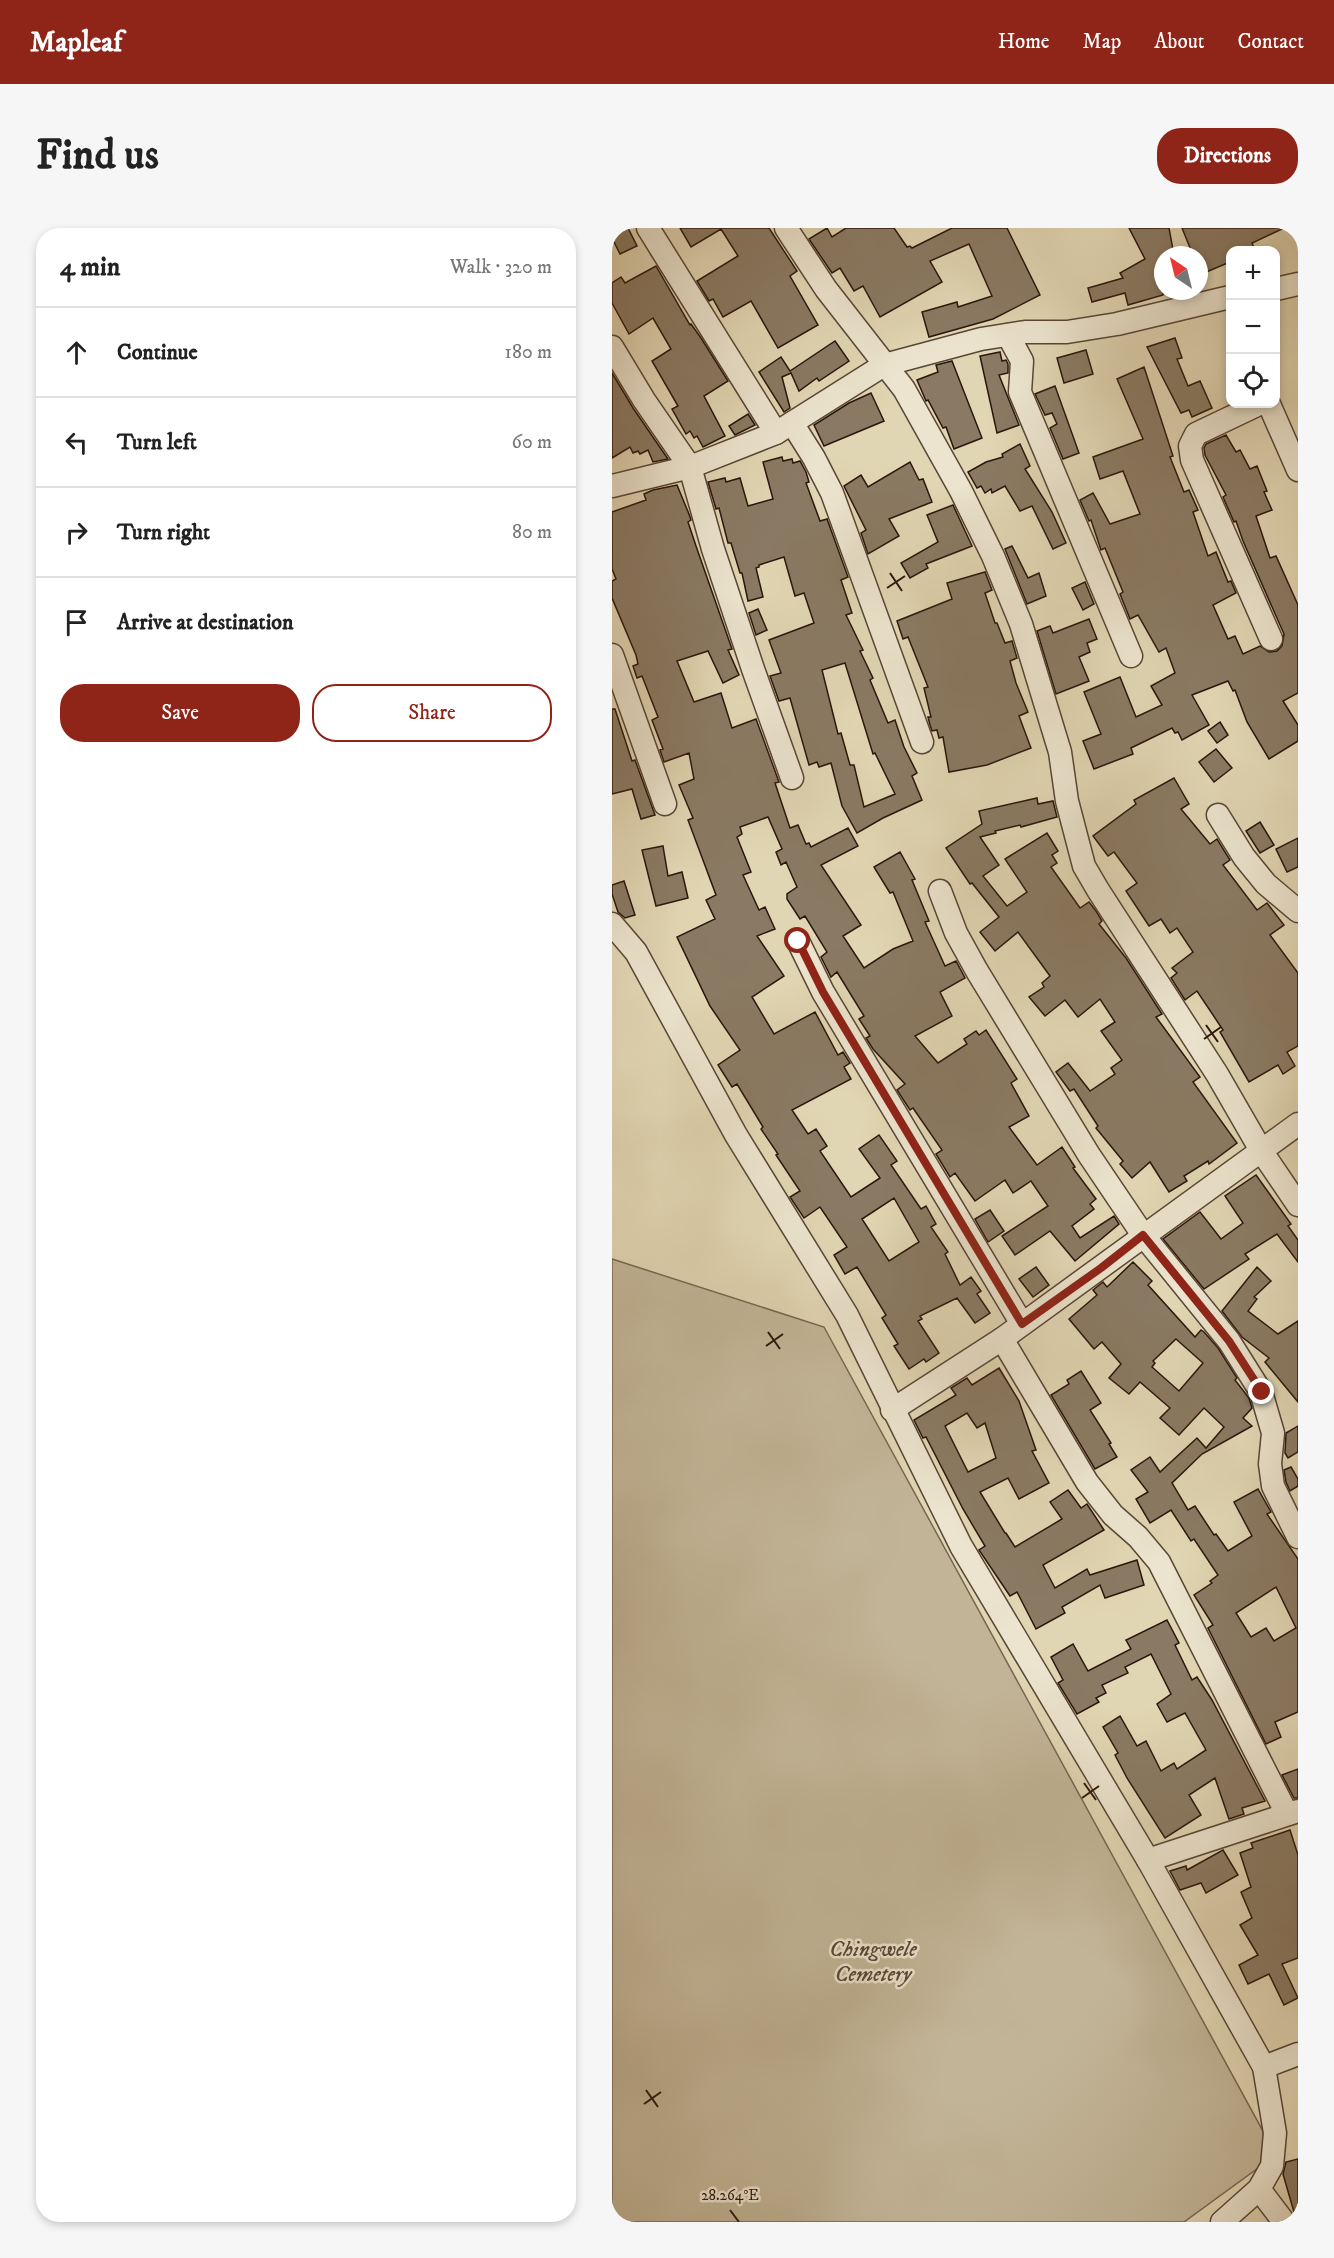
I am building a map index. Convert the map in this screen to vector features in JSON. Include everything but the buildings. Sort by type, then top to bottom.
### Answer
[{"type":"street","points":[[648,228],[784,428],[814,458],[832,493],[922,742]]},
{"type":"street","points":[[786,228],[826,289],[904,390],[961,491],[993,556],[1021,624],[1060,752],[1067,801],[1084,866],[1217,1074],[1262,1152],[1298,1205]]},
{"type":"street","points":[[1280,288],[1298,284]]},
{"type":"street","points":[[612,486],[690,467],[784,428],[884,365],[981,339],[1025,332],[1067,332],[1117,324],[1226,298]]},
{"type":"street","points":[[1008,335],[1022,361],[1020,392],[1131,656]]},
{"type":"street","points":[[612,347],[644,400],[690,467],[728,593],[792,778]]},
{"type":"street","points":[[1251,408],[1196,434],[1190,446],[1192,460],[1271,639]]},
{"type":"street","points":[[1271,408],[1298,470]]},
{"type":"street","points":[[612,655],[665,804]]},
{"type":"street","points":[[1218,815],[1244,857],[1266,884],[1298,911]]},
{"type":"street","points":[[940,891],[956,933],[977,971],[1089,1155],[1143,1235],[1229,1341],[1262,1392],[1272,1433],[1270,1464],[1272,1486],[1298,1538]]},
{"type":"street","points":[[612,924],[636,952],[736,1135],[847,1315],[892,1410],[962,1546],[1148,1860],[1264,2067],[1275,2133],[1272,2166],[1259,2189],[1222,2222]]},
{"type":"street","points":[[798,941],[823,992],[1022,1324]]},
{"type":"street","points":[[892,1410],[1002,1339],[1298,1124]]},
{"type":"street","points":[[1002,1339],[1087,1482],[1113,1515],[1138,1537],[1159,1562],[1293,1813],[1148,1860]]},
{"type":"street","points":[[1264,2067],[1298,2054]]},
{"type":"street","points":[[1259,2189],[1284,2222]]},
{"type":"green space","name":"Chingwele Cemetery","points":[[612,1259],[824,1327],[1276,2155],[1184,2222],[612,2222]]},
{"type":"route","points":[[798,941],[823,992],[1022,1324],[1143,1235],[1229,1341],[1262,1392]]}]
